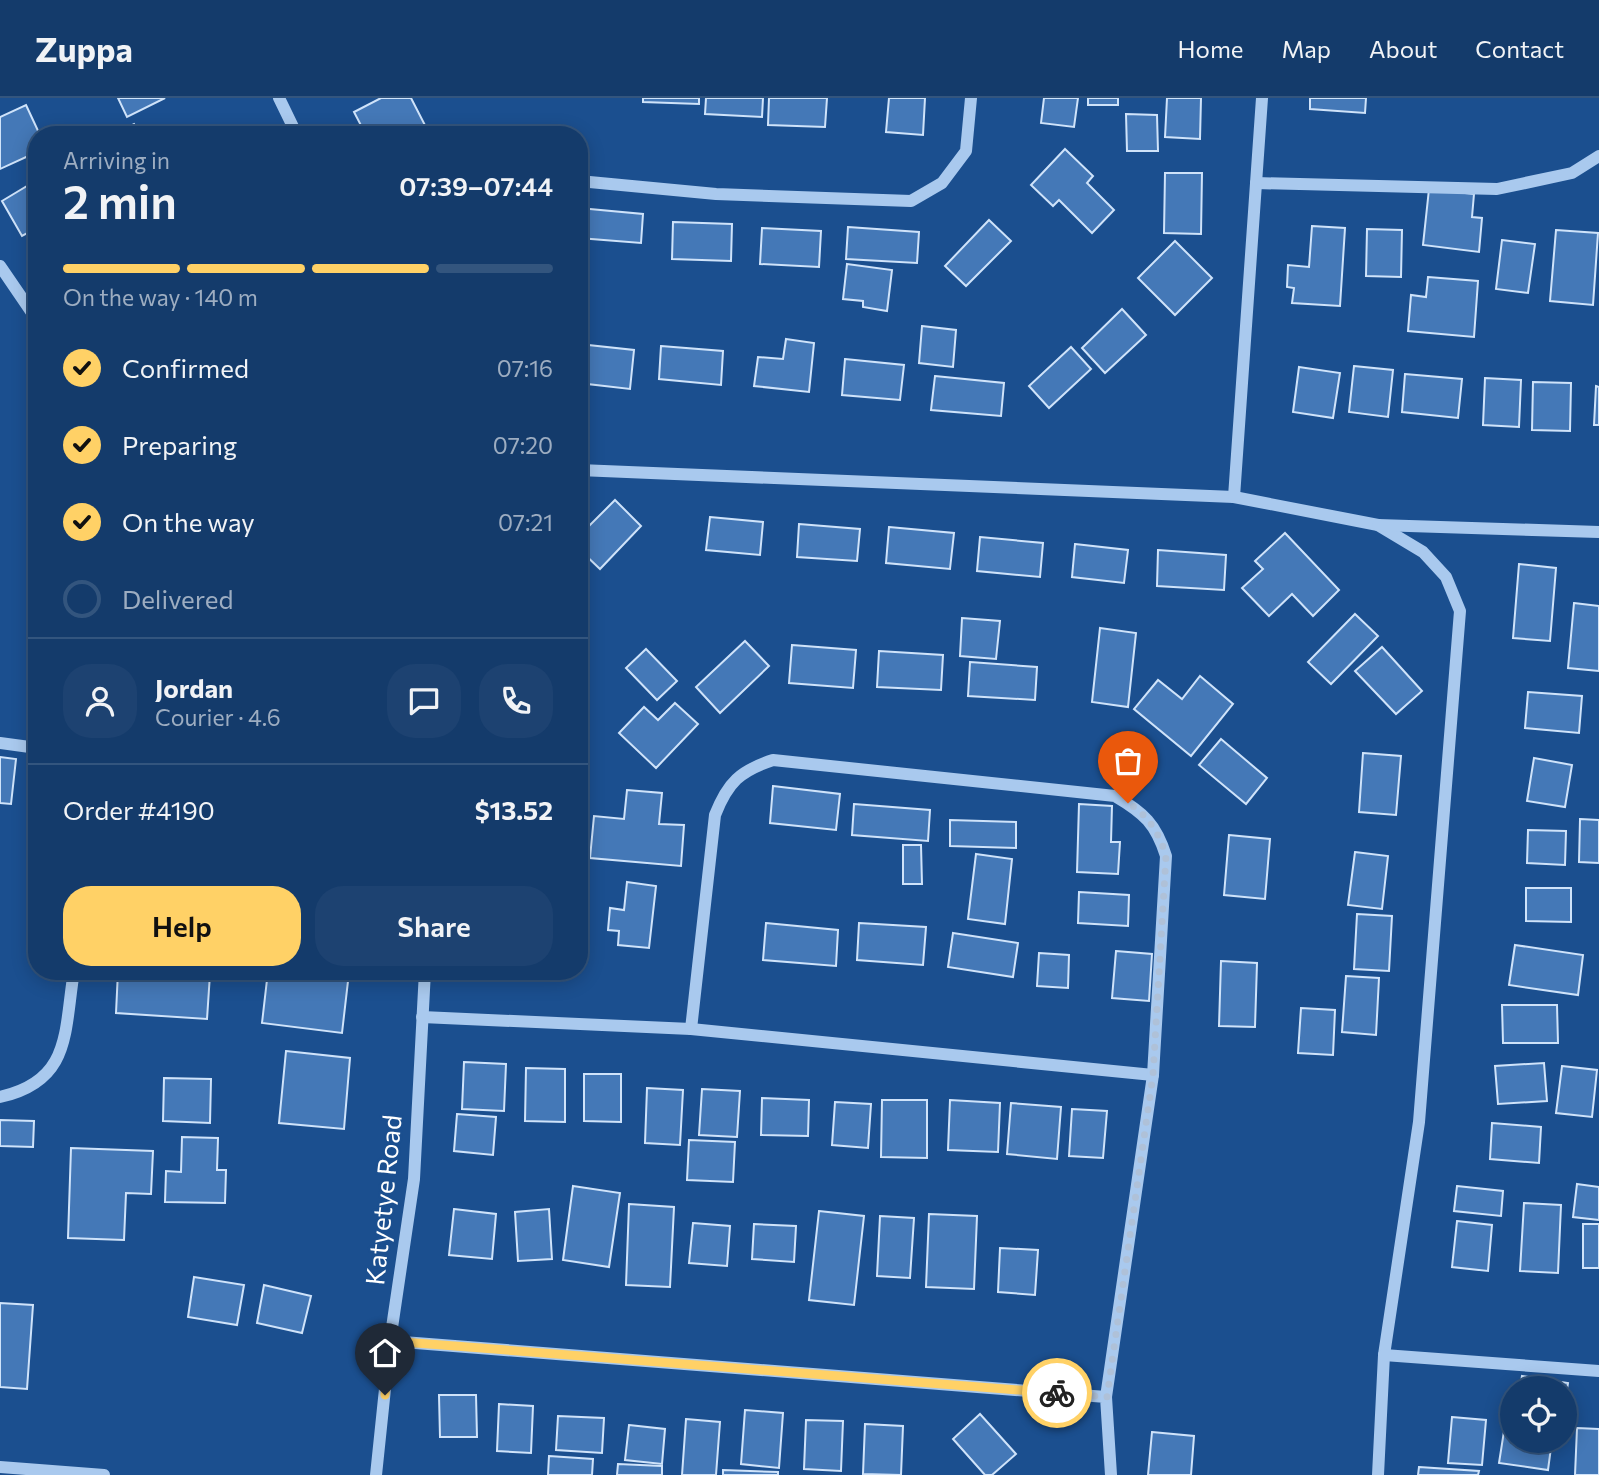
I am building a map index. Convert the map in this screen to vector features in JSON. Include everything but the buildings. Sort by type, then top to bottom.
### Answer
[{"type":"street","points":[[279,98],[293,126]]},
{"type":"street","points":[[588,182],[716,194],[911,201],[942,183],[965,151],[971,98]]},
{"type":"street","points":[[1234,497],[1262,98]]},
{"type":"street","points":[[1256,183],[1497,188],[1572,173],[1599,156]]},
{"type":"street","points":[[0,265],[28,307]]},
{"type":"street","points":[[588,470],[1234,497],[1378,525],[1599,532]]},
{"type":"street","points":[[1378,525],[1423,552],[1446,577],[1460,611],[1419,1122],[1384,1355],[1378,1475]]},
{"type":"street","points":[[0,743],[28,747]]},
{"type":"street","points":[[691,1029],[715,815],[724,792],[746,769],[772,760],[1115,796],[1140,811],[1159,834],[1166,856],[1153,1075],[1107,1397],[1111,1475]]},
{"type":"street","points":[[0,1097],[40,1083],[61,1052],[73,980]]},
{"type":"street","name":"Katyetye Road","points":[[376,1475],[390,1341],[414,1179],[424,980]]},
{"type":"street","points":[[422,1017],[691,1029],[1153,1075]]},
{"type":"street","points":[[390,1341],[1107,1397]]},
{"type":"street","points":[[1384,1355],[1599,1371]]},
{"type":"street","points":[[0,1467],[47,1473],[104,1475]]},
{"type":"way so far","points":[[1057,1393],[1107,1397],[1153,1075],[1166,856],[1159,834],[1140,811],[1128,803]]},
{"type":"route","points":[[385,1395],[390,1341],[1057,1393]]}]
